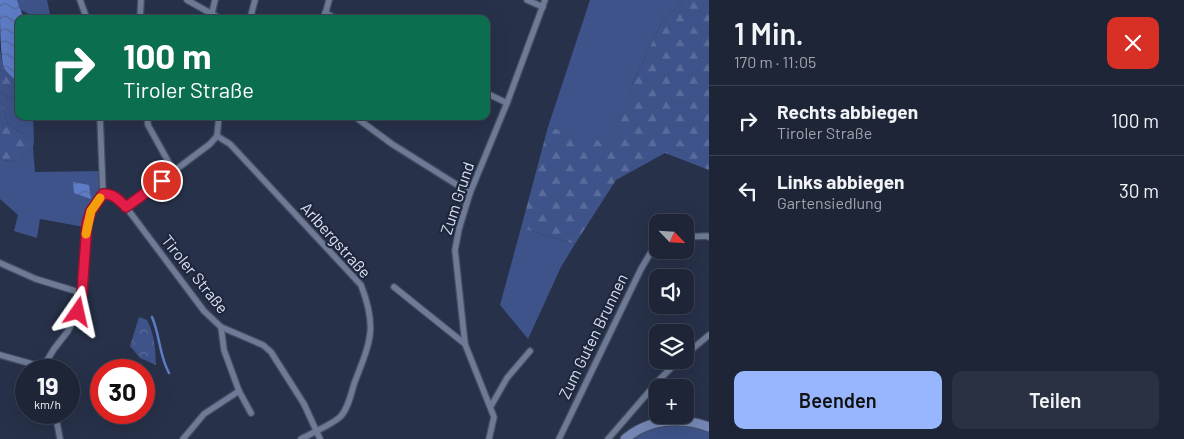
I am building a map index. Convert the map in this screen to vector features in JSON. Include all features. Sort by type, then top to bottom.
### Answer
[{"type":"main road","points":[[624,439],[650,425],[667,421],[688,420],[709,427]]},
{"type":"street","points":[[80,0],[86,15]]},
{"type":"street","points":[[140,15],[141,0]]},
{"type":"street","points":[[187,0],[215,15]]},
{"type":"street","points":[[212,13],[215,0]]},
{"type":"street","points":[[251,15],[255,0]]},
{"type":"street","points":[[324,15],[329,0]]},
{"type":"street","points":[[527,0],[542,7]]},
{"type":"street","name":"Zum Grund","points":[[489,439],[494,418],[491,406],[465,344],[455,250],[459,229],[470,194],[507,103],[545,0]]},
{"type":"street","points":[[490,94],[507,103]]},
{"type":"street","points":[[49,359],[68,331],[78,312],[82,293],[87,224],[91,211],[103,194],[100,120]]},
{"type":"street","points":[[148,120],[174,172]]},
{"type":"street","points":[[126,207],[210,144],[217,136],[219,120]]},
{"type":"street","points":[[359,120],[392,144],[470,194]]},
{"type":"street","name":"Arlbergstraße","points":[[217,136],[230,144],[361,285],[369,306],[371,329],[369,342],[347,405],[340,417],[301,439]]},
{"type":"street","name":"Tiroler Straße","points":[[103,194],[110,194],[126,207],[204,310],[221,327],[263,345],[270,352],[304,404],[320,439]]},
{"type":"street","points":[[694,237],[709,237]]},
{"type":"street","name":"Zum Guten Brunnen","points":[[559,439],[649,255]]},
{"type":"street","points":[[0,262],[36,279],[82,293]]},
{"type":"street","points":[[394,287],[465,344]]},
{"type":"street","points":[[221,327],[224,350],[239,391],[251,413]]},
{"type":"street","points":[[694,348],[709,335]]},
{"type":"street","points":[[491,406],[507,378],[530,350]]},
{"type":"street","points":[[0,355],[15,359]]},
{"type":"street","points":[[608,439],[670,369]]},
{"type":"street","points":[[183,439],[204,414],[239,391]]},
{"type":"street","points":[[57,424],[60,439]]},
{"type":"green space","points":[[17,0],[47,0],[50,15],[30,15],[21,10]]},
{"type":"green space","points":[[590,0],[683,0],[661,24],[634,80],[611,145],[548,127]]},
{"type":"green space","points":[[683,0],[709,0],[709,170],[665,153],[616,180],[575,244],[521,228],[548,127],[611,144],[634,80],[661,24]]},
{"type":"green space","points":[[0,49],[5,68],[15,79],[15,98],[8,97],[0,92]]},
{"type":"green space","points":[[0,92],[8,97],[15,98],[15,120],[33,120],[34,141],[8,124],[3,106],[0,103]]},
{"type":"green space","points":[[0,103],[3,106],[8,124],[34,141],[33,148],[18,162],[3,160],[0,157]]},
{"type":"green space","points":[[33,148],[35,172],[100,171],[101,194],[84,227],[40,219],[37,238],[14,231],[18,215],[0,199],[0,157],[3,160],[18,162]]},
{"type":"green space","points":[[521,228],[575,244],[561,267],[528,339],[500,305]]},
{"type":"green space","points":[[139,317],[147,320],[152,331],[156,365],[155,359],[140,358],[130,346]]},
{"type":"green space","points":[[690,424],[709,430],[709,439],[629,439],[651,427]]},
{"type":"water","points":[[0,0],[17,0],[23,15],[15,15],[15,79],[4,68],[1,45]]},
{"type":"water","points":[[73,182],[89,185],[91,199],[74,193]]},
{"type":"waterway","points":[[152,317],[163,359],[169,373]]},
{"type":"slow traffic","points":[[86,234],[91,211],[100,198]]},
{"type":"route","points":[[78,312],[82,293],[87,224],[91,211],[103,194],[110,194],[126,207],[162,181]]}]
